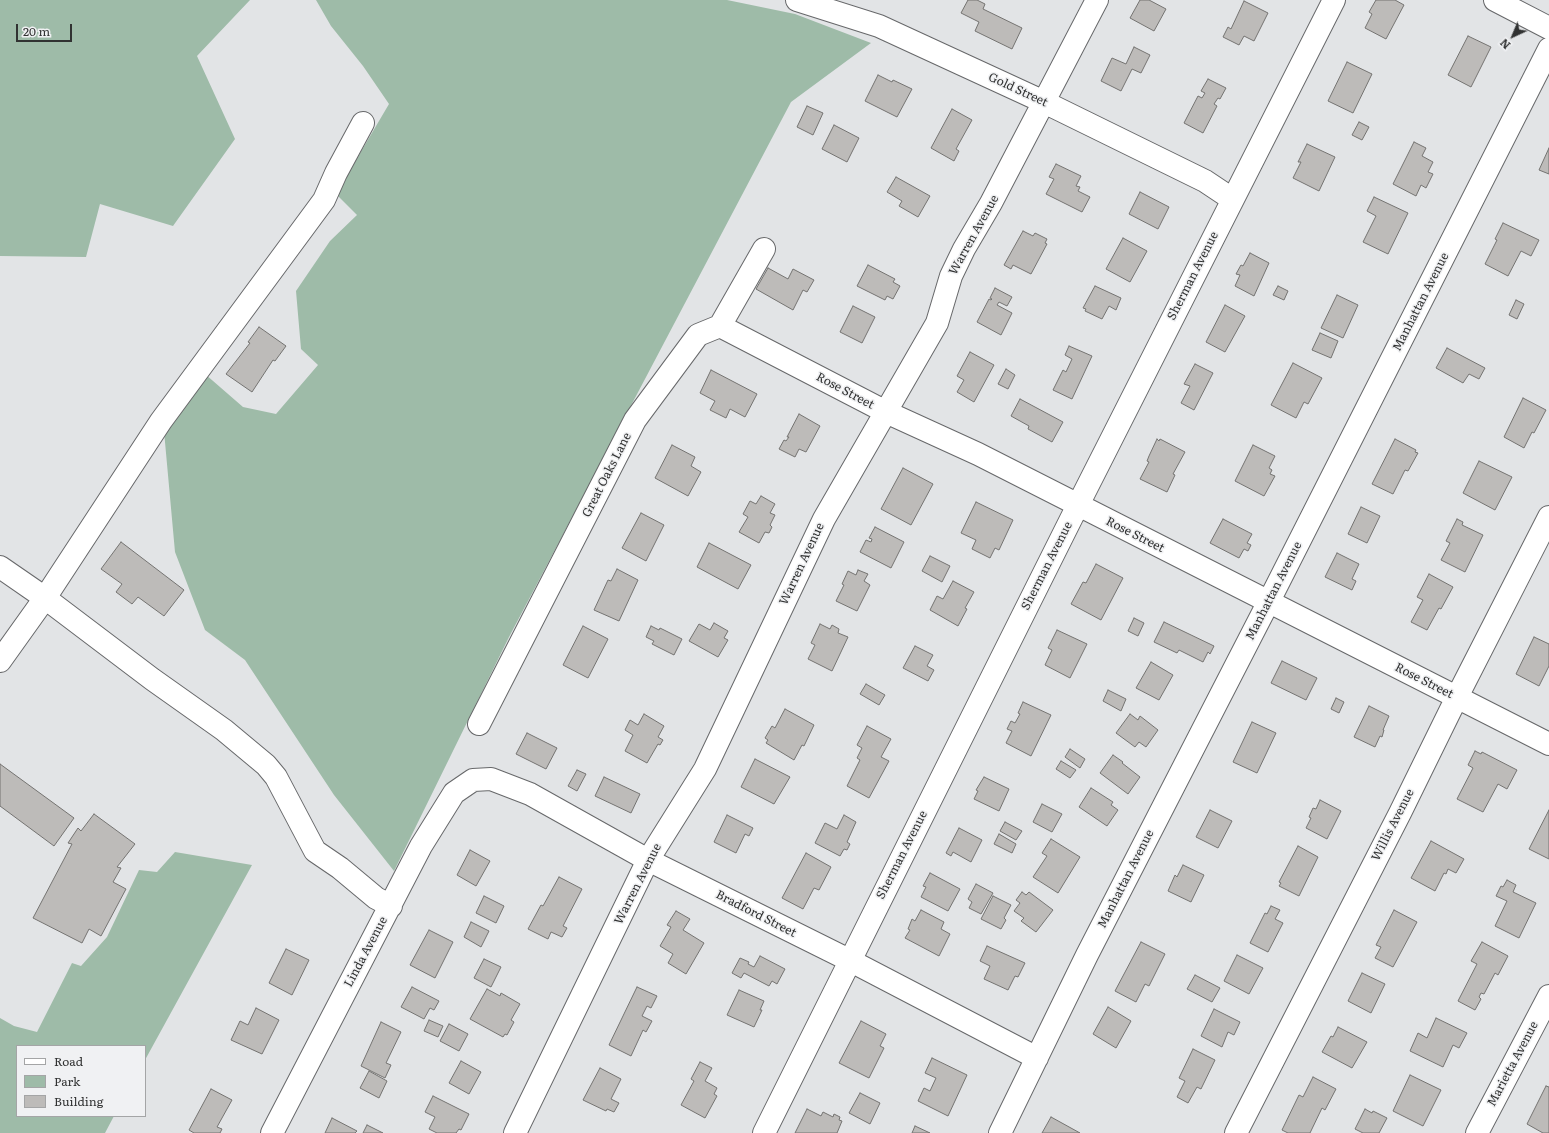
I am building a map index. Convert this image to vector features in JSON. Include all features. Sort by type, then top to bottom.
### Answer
[{"type":"street","name":"Gold Street","points":[[796,0],[879,26],[1044,102],[1205,181],[1232,199]]},
{"type":"street","name":"Warren Avenue","points":[[515,1133],[648,860],[705,769],[824,519],[937,323],[951,276],[957,262],[991,203],[1098,0]]},
{"type":"street","name":"Sherman Avenue","points":[[764,1133],[849,960],[1232,199],[1334,0]]},
{"type":"street","points":[[1495,0],[1549,28]]},
{"type":"street","name":"Manhattan Avenue","points":[[1000,1133],[1087,955],[1268,603],[1549,49]]},
{"type":"street","points":[[0,661],[45,598],[161,420],[324,200],[336,173],[363,123]]},
{"type":"street","points":[[720,326],[764,249]]},
{"type":"street","name":"Rose Street","points":[[720,326],[886,412],[978,454],[1268,603],[1549,744]]},
{"type":"street","name":"Great Oaks Lane","points":[[479,724],[635,420],[698,334],[720,326]]},
{"type":"street","name":"Willis Avenue","points":[[1236,1133],[1400,813],[1457,697],[1549,517]]},
{"type":"street","points":[[0,566],[152,679],[224,730],[266,765],[276,777],[315,850],[340,868],[376,898],[391,906]]},
{"type":"street","name":"Bradford Street","points":[[473,780],[491,778],[530,794],[648,860],[849,960],[1037,1058]]},
{"type":"street","name":"Linda Avenue","points":[[272,1133],[421,846],[440,813],[454,793],[473,780]]},
{"type":"street","name":"Marietta Avenue","points":[[1476,1133],[1549,996]]},
{"type":"green space","points":[[0,0],[250,0],[197,56],[235,139],[173,226],[100,204],[86,257],[0,256]]},
{"type":"green space","points":[[316,0],[727,0],[795,14],[871,43],[791,102],[509,637],[394,871],[334,795],[245,660],[205,630],[175,552],[164,431],[205,374],[243,407],[276,414],[318,365],[301,349],[296,291],[330,241],[357,215],[336,194],[389,104],[363,66],[331,26]]},
{"type":"green space","points":[[175,852],[252,865],[146,1058],[146,1045],[16,1045],[16,1117],[113,1117],[105,1133],[0,1133],[0,1018],[14,1026],[37,1032],[72,963],[81,966],[107,937],[139,870],[157,872]]},
{"type":"building","points":[[968,0],[977,0],[985,4],[983,9],[1022,28],[1012,49],[975,31],[979,22],[961,13]]},
{"type":"building","points":[[1140,0],[1149,0],[1166,9],[1154,31],[1130,18]]},
{"type":"building","points":[[1376,0],[1395,0],[1404,5],[1386,39],[1365,28],[1372,14],[1369,12]]},
{"type":"building","points":[[1244,1],[1268,13],[1254,41],[1244,36],[1239,45],[1223,37],[1228,27],[1231,29]]},
{"type":"building","points":[[1468,36],[1491,47],[1471,87],[1448,75]]},
{"type":"building","points":[[1134,47],[1150,55],[1141,73],[1132,69],[1121,91],[1101,81],[1112,58],[1126,64]]},
{"type":"building","points":[[1347,62],[1372,74],[1353,113],[1328,101]]},
{"type":"building","points":[[878,75],[912,89],[897,117],[865,101]]},
{"type":"building","points":[[1208,79],[1226,88],[1220,99],[1218,98],[1214,104],[1217,106],[1203,133],[1184,123],[1198,96],[1202,98],[1205,93],[1201,91]]},
{"type":"building","points":[[807,106],[823,113],[813,135],[797,127]]},
{"type":"building","points":[[952,109],[972,120],[956,149],[959,151],[954,161],[931,148]]},
{"type":"building","points":[[1359,122],[1369,127],[1362,140],[1352,135]]},
{"type":"building","points":[[834,125],[859,138],[847,162],[822,149]]},
{"type":"building","points":[[1414,142],[1426,148],[1422,156],[1433,162],[1428,172],[1433,174],[1426,188],[1421,185],[1416,196],[1393,184]]},
{"type":"building","points":[[1307,144],[1335,157],[1319,191],[1293,178],[1301,162],[1298,162]]},
{"type":"building","points":[[1549,148],[1549,174],[1539,170]]},
{"type":"building","points":[[1056,164],[1081,176],[1076,186],[1080,187],[1078,191],[1090,197],[1082,212],[1046,194],[1054,179],[1049,177]]},
{"type":"building","points":[[896,177],[930,196],[918,217],[899,206],[902,201],[887,192]]},
{"type":"building","points":[[1140,192],[1169,207],[1158,229],[1129,214]]},
{"type":"building","points":[[1374,197],[1408,213],[1388,254],[1363,242],[1376,216],[1367,211]]},
{"type":"building","points":[[1503,223],[1539,240],[1531,256],[1521,251],[1508,276],[1485,264],[1497,240],[1495,239]]},
{"type":"building","points":[[1023,231],[1033,236],[1035,233],[1047,239],[1045,243],[1047,244],[1031,274],[1013,265],[1011,269],[1004,265]]},
{"type":"building","points":[[1123,238],[1147,251],[1130,282],[1106,269]]},
{"type":"building","points":[[1250,253],[1269,263],[1254,296],[1235,286],[1240,275],[1236,274],[1241,265],[1243,266]]},
{"type":"building","points":[[868,265],[895,279],[893,282],[900,286],[893,299],[887,296],[885,300],[857,286]]},
{"type":"building","points":[[768,268],[788,279],[793,269],[814,280],[807,292],[803,290],[793,310],[756,289]]},
{"type":"building","points":[[1095,286],[1121,298],[1116,310],[1109,306],[1102,319],[1085,311],[1086,309],[1083,308]]},
{"type":"building","points":[[1278,286],[1288,291],[1284,300],[1273,295]]},
{"type":"building","points":[[995,288],[1012,297],[1007,306],[999,302],[997,305],[1012,313],[1001,335],[977,322],[989,299],[992,299],[990,298]]},
{"type":"building","points":[[1337,295],[1358,305],[1343,338],[1321,328]]},
{"type":"building","points":[[1516,300],[1524,304],[1517,319],[1509,315]]},
{"type":"building","points":[[1225,305],[1245,316],[1225,352],[1206,342]]},
{"type":"building","points":[[853,306],[875,317],[862,343],[840,332]]},
{"type":"building","points":[[259,327],[286,346],[275,361],[273,360],[252,392],[226,374],[250,343],[248,342]]},
{"type":"building","points":[[1320,333],[1338,341],[1331,358],[1312,350]]},
{"type":"building","points":[[1069,346],[1092,356],[1072,399],[1053,390],[1063,370],[1066,372],[1072,359],[1065,355]]},
{"type":"building","points":[[1447,348],[1485,368],[1479,379],[1469,374],[1463,383],[1436,368]]},
{"type":"building","points":[[970,352],[994,365],[974,402],[957,392],[964,380],[957,376]]},
{"type":"building","points":[[1293,363],[1322,378],[1308,404],[1304,402],[1296,418],[1271,405]]},
{"type":"building","points":[[1195,364],[1213,373],[1194,410],[1181,403],[1190,386],[1184,384]]},
{"type":"building","points":[[1006,369],[1015,375],[1008,389],[998,384]]},
{"type":"building","points":[[711,370],[757,394],[745,417],[730,409],[726,418],[710,410],[715,401],[700,393]]},
{"type":"building","points":[[1523,398],[1546,410],[1524,448],[1504,437]]},
{"type":"building","points":[[1020,399],[1063,422],[1052,442],[1028,429],[1029,426],[1011,416]]},
{"type":"building","points":[[799,414],[820,426],[806,452],[799,449],[795,457],[779,449],[784,440],[786,441],[789,437],[787,437]]},
{"type":"building","points":[[1157,439],[1159,441],[1160,439],[1185,452],[1173,474],[1175,475],[1167,492],[1140,479],[1149,462],[1147,461]]},
{"type":"building","points":[[1395,439],[1416,450],[1415,452],[1418,453],[1408,471],[1405,470],[1393,494],[1372,484]]},
{"type":"building","points":[[672,445],[695,457],[691,466],[701,472],[688,496],[655,478]]},
{"type":"building","points":[[1253,445],[1275,456],[1269,468],[1272,470],[1270,474],[1275,476],[1264,496],[1235,481]]},
{"type":"building","points":[[1479,461],[1512,477],[1495,510],[1463,493]]},
{"type":"building","points":[[903,468],[933,484],[911,525],[881,509]]},
{"type":"building","points":[[761,496],[775,504],[770,513],[775,515],[770,525],[772,527],[769,533],[765,532],[759,543],[739,532],[748,517],[743,514],[750,501],[756,504]]},
{"type":"building","points":[[976,502],[1013,520],[999,550],[995,548],[990,558],[972,549],[976,540],[961,533]]},
{"type":"building","points":[[1361,507],[1380,516],[1367,543],[1348,534]]},
{"type":"building","points":[[641,513],[664,525],[646,561],[622,548]]},
{"type":"building","points":[[1223,519],[1252,534],[1247,543],[1251,545],[1248,551],[1244,549],[1239,558],[1210,543]]},
{"type":"building","points":[[1457,519],[1463,522],[1462,525],[1483,535],[1465,572],[1441,560],[1450,543],[1446,541]]},
{"type":"building","points":[[875,527],[904,542],[891,568],[860,552],[866,540],[871,542],[872,539],[869,538]]},
{"type":"building","points":[[121,542],[184,590],[164,616],[138,597],[132,604],[116,592],[122,584],[101,569]]},
{"type":"building","points":[[709,543],[751,565],[738,589],[697,567]]},
{"type":"building","points":[[1337,553],[1359,564],[1352,579],[1356,581],[1352,590],[1325,577]]},
{"type":"building","points":[[930,556],[950,566],[942,582],[922,571]]},
{"type":"building","points":[[1096,564],[1123,578],[1101,620],[1071,604],[1083,582],[1086,583]]},
{"type":"building","points":[[617,569],[638,580],[619,621],[594,610],[608,580],[611,581]]},
{"type":"building","points":[[858,570],[868,574],[864,581],[870,585],[857,611],[836,601],[844,585],[842,584],[848,571],[856,575]]},
{"type":"building","points":[[1429,574],[1453,587],[1427,630],[1411,622],[1423,600],[1417,597]]},
{"type":"building","points":[[953,581],[974,592],[965,608],[967,609],[958,626],[930,610],[937,596],[943,599]]},
{"type":"building","points":[[1134,618],[1144,623],[1138,636],[1128,631]]},
{"type":"building","points":[[1164,622],[1214,646],[1210,654],[1208,652],[1203,662],[1179,650],[1177,653],[1154,642]]},
{"type":"building","points":[[714,623],[728,631],[724,638],[728,640],[718,657],[689,641],[699,624],[710,630]]},
{"type":"building","points":[[820,624],[830,629],[832,625],[839,629],[838,633],[848,637],[832,671],[808,659],[815,645],[811,643]]},
{"type":"building","points":[[583,626],[608,639],[588,678],[563,665]]},
{"type":"building","points":[[651,626],[659,630],[660,628],[682,639],[674,655],[652,644],[654,641],[646,637]]},
{"type":"building","points":[[1057,630],[1087,644],[1070,678],[1045,665],[1052,650],[1048,648]]},
{"type":"building","points":[[1534,637],[1549,644],[1549,666],[1539,686],[1516,674]]},
{"type":"building","points":[[915,646],[933,655],[927,666],[934,670],[928,681],[903,668]]},
{"type":"building","points":[[1282,661],[1317,678],[1306,700],[1271,683]]},
{"type":"building","points":[[1151,662],[1173,675],[1159,700],[1136,688]]},
{"type":"building","points":[[866,684],[885,695],[879,705],[860,694]]},
{"type":"building","points":[[1108,690],[1126,699],[1121,711],[1103,701]]},
{"type":"building","points":[[1336,698],[1344,702],[1339,713],[1331,709]]},
{"type":"building","points":[[1023,702],[1051,715],[1031,756],[1006,743],[1012,731],[1007,729],[1011,721],[1015,723],[1020,714],[1018,713]]},
{"type":"building","points":[[1369,706],[1389,716],[1383,730],[1382,737],[1380,736],[1375,747],[1354,737]]},
{"type":"building","points":[[785,709],[814,725],[804,746],[802,745],[794,760],[766,743],[768,740],[765,738],[772,726],[775,728]]},
{"type":"building","points":[[644,714],[664,726],[658,737],[663,740],[660,745],[658,744],[647,763],[625,751],[633,735],[625,730],[630,720],[638,725]]},
{"type":"building","points":[[1130,714],[1138,720],[1140,716],[1158,730],[1146,747],[1139,742],[1135,747],[1116,733]]},
{"type":"building","points":[[1252,722],[1276,733],[1257,773],[1233,762]]},
{"type":"building","points":[[867,726],[891,739],[881,757],[889,761],[869,798],[847,786],[860,760],[857,758],[862,748],[857,745]]},
{"type":"building","points":[[527,733],[557,748],[546,769],[516,754]]},
{"type":"building","points":[[1070,749],[1085,759],[1080,768],[1065,757]]},
{"type":"building","points":[[1475,751],[1481,754],[1482,752],[1517,770],[1507,789],[1498,784],[1483,812],[1457,799],[1473,768],[1468,765]]},
{"type":"building","points":[[1113,755],[1140,777],[1128,794],[1100,773]]},
{"type":"building","points":[[755,759],[790,777],[774,804],[741,787]]},
{"type":"building","points":[[1061,761],[1076,770],[1070,778],[1056,769]]},
{"type":"building","points":[[0,764],[74,818],[54,846],[0,806]]},
{"type":"building","points":[[577,770],[586,774],[577,791],[568,786]]},
{"type":"building","points":[[604,777],[640,794],[631,813],[595,796]]},
{"type":"building","points":[[984,777],[1009,789],[999,811],[974,799],[978,791],[976,790]]},
{"type":"building","points":[[1091,788],[1113,802],[1111,805],[1118,810],[1107,826],[1079,807]]},
{"type":"building","points":[[1320,800],[1341,811],[1327,839],[1306,828],[1311,818],[1309,817],[1313,808],[1316,809]]},
{"type":"building","points":[[1042,804],[1062,814],[1052,832],[1033,822]]},
{"type":"building","points":[[1210,810],[1232,821],[1218,848],[1196,837]]},
{"type":"building","points":[[1549,810],[1549,859],[1529,849]]},
{"type":"building","points":[[94,814],[135,844],[117,867],[121,868],[113,882],[126,889],[101,936],[89,929],[82,943],[33,918],[72,844],[68,843],[78,828],[81,831]]},
{"type":"building","points":[[727,815],[753,828],[749,836],[745,834],[736,853],[714,842]]},
{"type":"building","points":[[844,815],[856,822],[847,842],[850,844],[847,850],[844,849],[840,856],[815,843],[825,823],[837,829]]},
{"type":"building","points":[[1005,822],[1022,831],[1016,840],[1000,831]]},
{"type":"building","points":[[959,828],[982,840],[971,862],[953,852],[951,856],[946,853]]},
{"type":"building","points":[[999,834],[1016,844],[1012,853],[994,844]]},
{"type":"building","points":[[1051,839],[1080,857],[1058,893],[1033,877],[1047,856],[1042,853]]},
{"type":"building","points":[[1431,841],[1464,859],[1456,873],[1448,869],[1446,874],[1444,873],[1435,891],[1411,878]]},
{"type":"building","points":[[1298,846],[1318,857],[1299,896],[1279,886],[1281,883],[1279,882]]},
{"type":"building","points":[[470,850],[490,861],[476,886],[457,875]]},
{"type":"building","points":[[806,853],[831,867],[819,890],[814,888],[803,909],[782,898]]},
{"type":"building","points":[[1183,865],[1204,875],[1191,902],[1168,891],[1175,875],[1177,877]]},
{"type":"building","points":[[930,873],[960,889],[948,911],[921,897],[926,887],[923,886]]},
{"type":"building","points":[[559,877],[582,889],[563,926],[567,928],[562,937],[551,932],[548,939],[528,929]]},
{"type":"building","points":[[1507,880],[1516,885],[1513,892],[1536,903],[1519,938],[1495,926],[1507,901],[1496,896],[1501,886],[1503,887]]},
{"type":"building","points":[[976,884],[993,893],[981,914],[969,908],[972,902],[968,899]]},
{"type":"building","points":[[1022,892],[1026,895],[1029,892],[1053,910],[1036,932],[1021,921],[1024,918],[1014,911],[1020,903],[1016,900]]},
{"type":"building","points":[[484,896],[504,906],[496,923],[476,913]]},
{"type":"building","points":[[993,896],[1011,905],[1004,918],[1006,920],[1001,929],[981,919]]},
{"type":"building","points":[[1271,906],[1280,910],[1275,919],[1283,923],[1268,952],[1250,943],[1265,913],[1267,914]]},
{"type":"building","points":[[921,910],[944,922],[941,929],[950,934],[939,956],[905,938],[910,930],[908,929],[912,919],[915,921]]},
{"type":"building","points":[[1394,910],[1417,922],[1393,967],[1375,958],[1381,947],[1376,945]]},
{"type":"building","points":[[676,911],[690,919],[683,930],[704,943],[686,974],[668,963],[673,954],[660,946],[671,927],[667,925]]},
{"type":"building","points":[[471,922],[489,931],[481,947],[464,937]]},
{"type":"building","points":[[429,930],[453,942],[435,978],[410,965]]},
{"type":"building","points":[[1141,942],[1165,954],[1149,986],[1145,984],[1136,1002],[1115,991]]},
{"type":"building","points":[[1482,942],[1508,956],[1498,975],[1495,973],[1484,994],[1481,993],[1479,997],[1481,999],[1475,1010],[1458,1001],[1477,964],[1471,961]]},
{"type":"building","points":[[987,946],[1025,963],[1018,977],[1015,976],[1008,990],[984,979],[990,966],[980,961]]},
{"type":"building","points":[[286,949],[309,960],[292,995],[269,983]]},
{"type":"building","points":[[1237,955],[1263,968],[1249,994],[1224,981]]},
{"type":"building","points":[[760,956],[785,969],[777,984],[772,981],[769,986],[744,973],[741,978],[732,973],[740,958],[749,962],[748,964],[754,967]]},
{"type":"building","points":[[484,959],[501,967],[491,987],[474,978]]},
{"type":"building","points":[[1362,973],[1385,984],[1371,1013],[1348,1001]]},
{"type":"building","points":[[1195,975],[1220,988],[1212,1002],[1187,989]]},
{"type":"building","points":[[412,987],[439,1001],[434,1010],[430,1008],[424,1019],[401,1007]]},
{"type":"building","points":[[637,987],[657,996],[651,1008],[647,1006],[642,1016],[652,1021],[646,1032],[643,1030],[631,1056],[609,1045]]},
{"type":"building","points":[[487,989],[500,996],[501,993],[520,1004],[511,1020],[514,1022],[507,1035],[505,1034],[503,1037],[470,1019]]},
{"type":"building","points":[[739,990],[764,1001],[760,1010],[762,1010],[754,1027],[727,1015]]},
{"type":"building","points":[[1108,1007],[1131,1021],[1116,1048],[1093,1034]]},
{"type":"building","points":[[256,1008],[279,1020],[262,1054],[231,1040],[240,1021],[248,1025]]},
{"type":"building","points":[[1214,1009],[1240,1022],[1234,1035],[1228,1032],[1222,1047],[1201,1036]]},
{"type":"building","points":[[1436,1018],[1467,1033],[1459,1048],[1453,1045],[1443,1067],[1410,1051],[1418,1033],[1427,1038]]},
{"type":"building","points":[[429,1020],[443,1026],[438,1037],[424,1031]]},
{"type":"building","points":[[861,1021],[886,1034],[880,1046],[884,1048],[869,1078],[839,1063]]},
{"type":"building","points":[[381,1022],[401,1032],[386,1063],[391,1065],[385,1078],[361,1066]]},
{"type":"building","points":[[449,1024],[468,1034],[459,1051],[440,1041]]},
{"type":"building","points":[[1338,1027],[1367,1042],[1352,1068],[1322,1052]]},
{"type":"building","points":[[1193,1049],[1215,1060],[1201,1089],[1197,1087],[1188,1103],[1177,1097],[1185,1081],[1179,1078]]},
{"type":"building","points":[[932,1058],[967,1075],[948,1116],[918,1101],[924,1088],[930,1091],[936,1078],[925,1073]]},
{"type":"building","points":[[461,1061],[481,1072],[469,1094],[449,1083]]},
{"type":"building","points":[[700,1062],[712,1068],[705,1081],[717,1088],[714,1094],[717,1096],[705,1118],[681,1105],[694,1081],[691,1079]]},
{"type":"building","points":[[600,1068],[621,1079],[611,1099],[619,1103],[614,1112],[607,1109],[606,1111],[583,1100]]},
{"type":"building","points":[[369,1071],[387,1081],[379,1098],[360,1088]]},
{"type":"building","points":[[1410,1075],[1441,1090],[1423,1126],[1393,1111]]},
{"type":"building","points":[[1313,1077],[1336,1089],[1325,1110],[1322,1108],[1310,1133],[1288,1133],[1282,1130],[1299,1095],[1303,1097]]},
{"type":"building","points":[[1546,1086],[1549,1087],[1549,1133],[1543,1133],[1527,1124]]},
{"type":"building","points":[[211,1089],[232,1100],[217,1127],[222,1129],[220,1133],[194,1133],[189,1130]]},
{"type":"building","points":[[860,1093],[880,1103],[870,1124],[849,1113]]},
{"type":"building","points":[[433,1096],[469,1114],[461,1130],[459,1129],[456,1133],[437,1133],[429,1129],[435,1117],[425,1112]]},
{"type":"building","points":[[807,1109],[821,1116],[823,1112],[833,1117],[834,1114],[840,1117],[839,1120],[842,1121],[837,1133],[795,1133]]},
{"type":"building","points":[[1365,1109],[1387,1118],[1379,1133],[1363,1133],[1355,1129]]},
{"type":"building","points":[[1051,1117],[1080,1133],[1042,1133]]},
{"type":"building","points":[[332,1118],[357,1131],[355,1133],[325,1133]]},
{"type":"building","points":[[367,1125],[383,1133],[363,1133]]},
{"type":"building","points":[[915,1126],[930,1133],[912,1133]]}]
